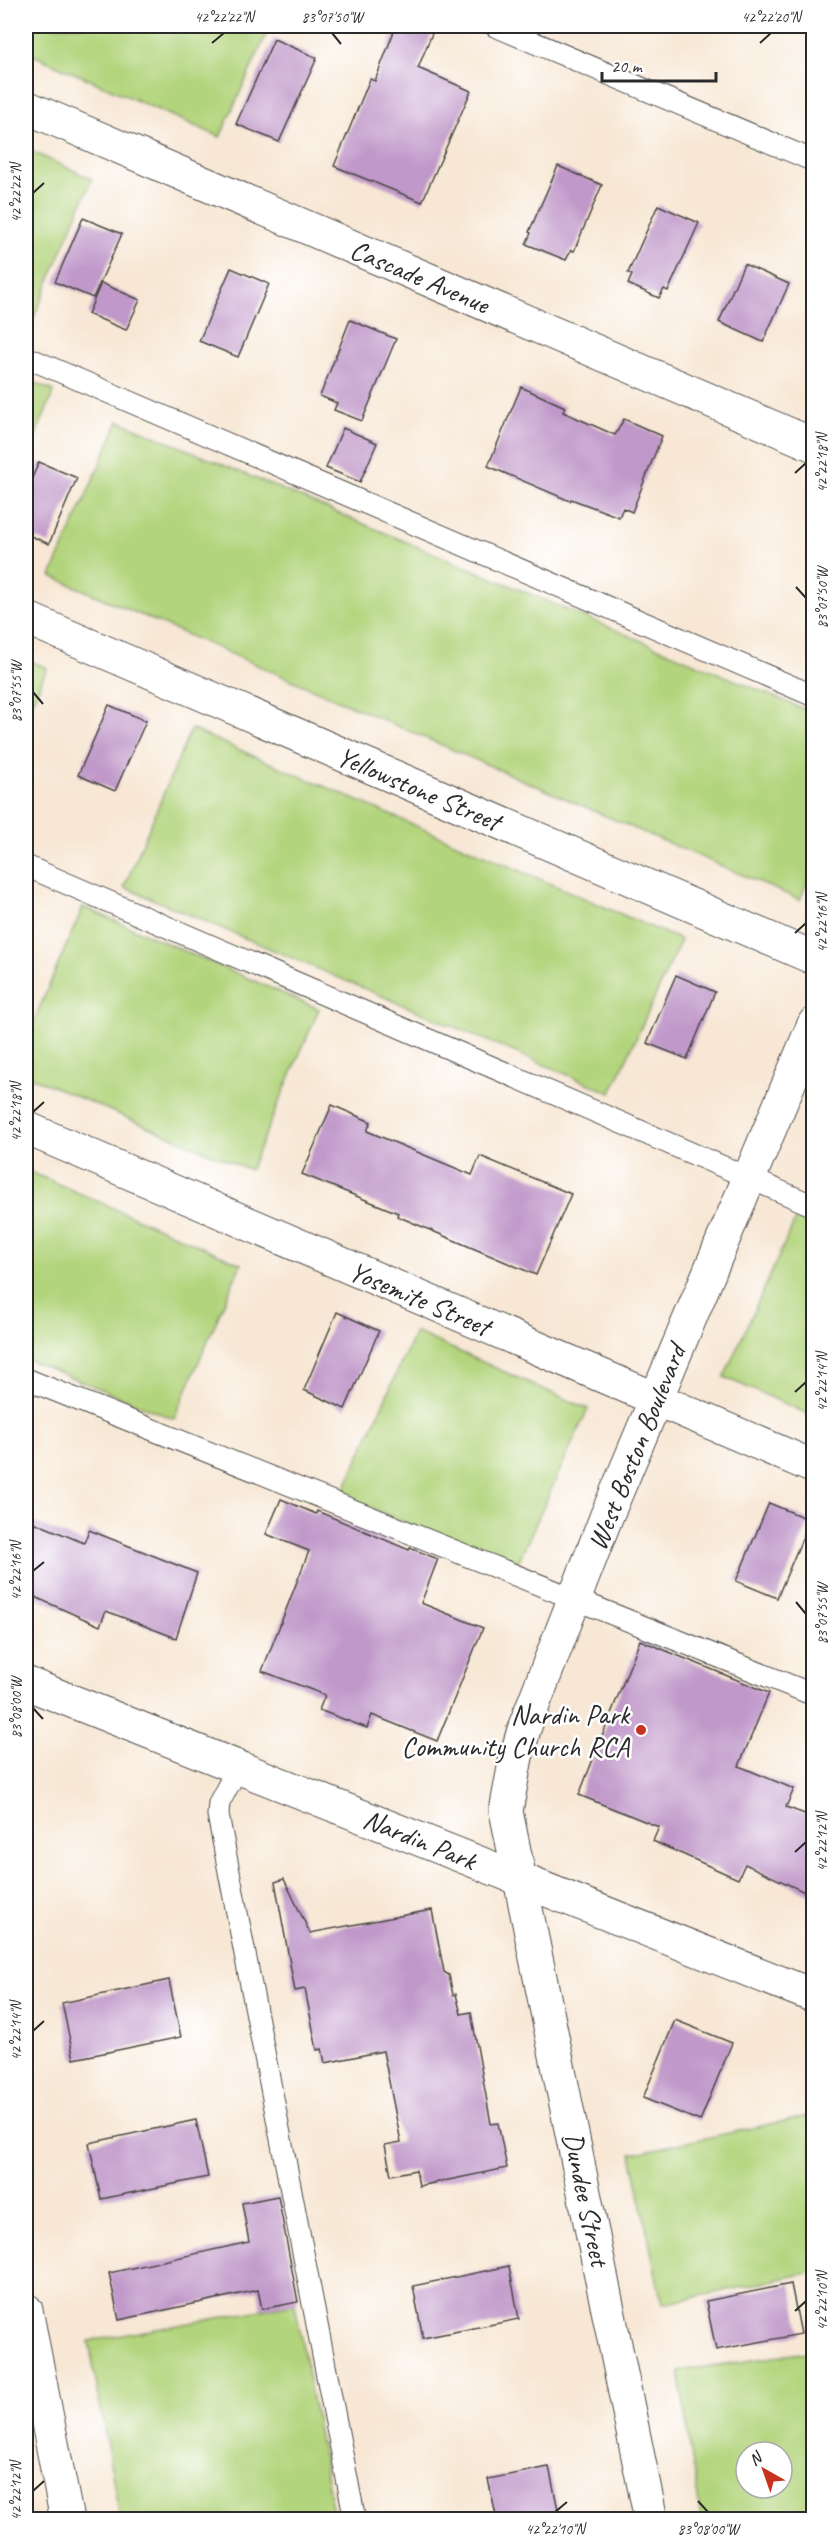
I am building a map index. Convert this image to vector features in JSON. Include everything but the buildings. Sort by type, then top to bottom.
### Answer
[{"type":"street","name":"Cascade Avenue","points":[[26,107],[813,445]]},
{"type":"street","name":"Yellowstone Street","points":[[26,618],[813,958]]},
{"type":"street","name":"West Boston Boulevard","points":[[521,1879],[506,1811],[516,1757],[574,1600],[655,1399],[813,1024]]},
{"type":"street","name":"Yosemite Street","points":[[26,1128],[813,1467]]},
{"type":"street","name":"Nardin Park","points":[[26,1683],[813,1996]]},
{"type":"street","name":"Dundee Street","points":[[521,1879],[651,2520]]},
{"type":"street","points":[[26,2310],[67,2520]]},
{"type":"lane","points":[[495,26],[813,161]]},
{"type":"lane","points":[[26,357],[813,696]]},
{"type":"lane","points":[[26,866],[813,1206]]},
{"type":"lane","points":[[26,1379],[813,1695]]},
{"type":"lane","points":[[238,1767],[219,1803],[218,1815],[355,2520]]},
{"type":"green space","points":[[26,26],[270,26],[220,137],[26,52]]},
{"type":"green space","points":[[26,149],[92,179],[26,336]]},
{"type":"green space","points":[[26,379],[54,391],[26,459]]},
{"type":"green space","points":[[119,421],[813,713],[813,867],[800,900],[51,576]]},
{"type":"green space","points":[[26,659],[47,668],[26,718]]},
{"type":"green space","points":[[191,729],[681,940],[611,1093],[124,887]]},
{"type":"green space","points":[[83,907],[319,1009],[250,1170],[26,1075],[26,1039]]},
{"type":"green space","points":[[26,1170],[241,1264],[174,1419],[26,1359]]},
{"type":"green space","points":[[797,1216],[813,1224],[813,1416],[724,1377]]},
{"type":"green space","points":[[415,1332],[588,1409],[514,1571],[342,1495]]},
{"type":"green space","points":[[813,2115],[813,2272],[662,2304],[631,2154]]},
{"type":"green space","points":[[295,2304],[334,2519],[120,2519],[89,2341]]},
{"type":"green space","points":[[813,2351],[813,2519],[701,2519],[679,2371]]},
{"type":"place","name":"Nardin Park Community Church RCA","points":[[641,1730]]}]
